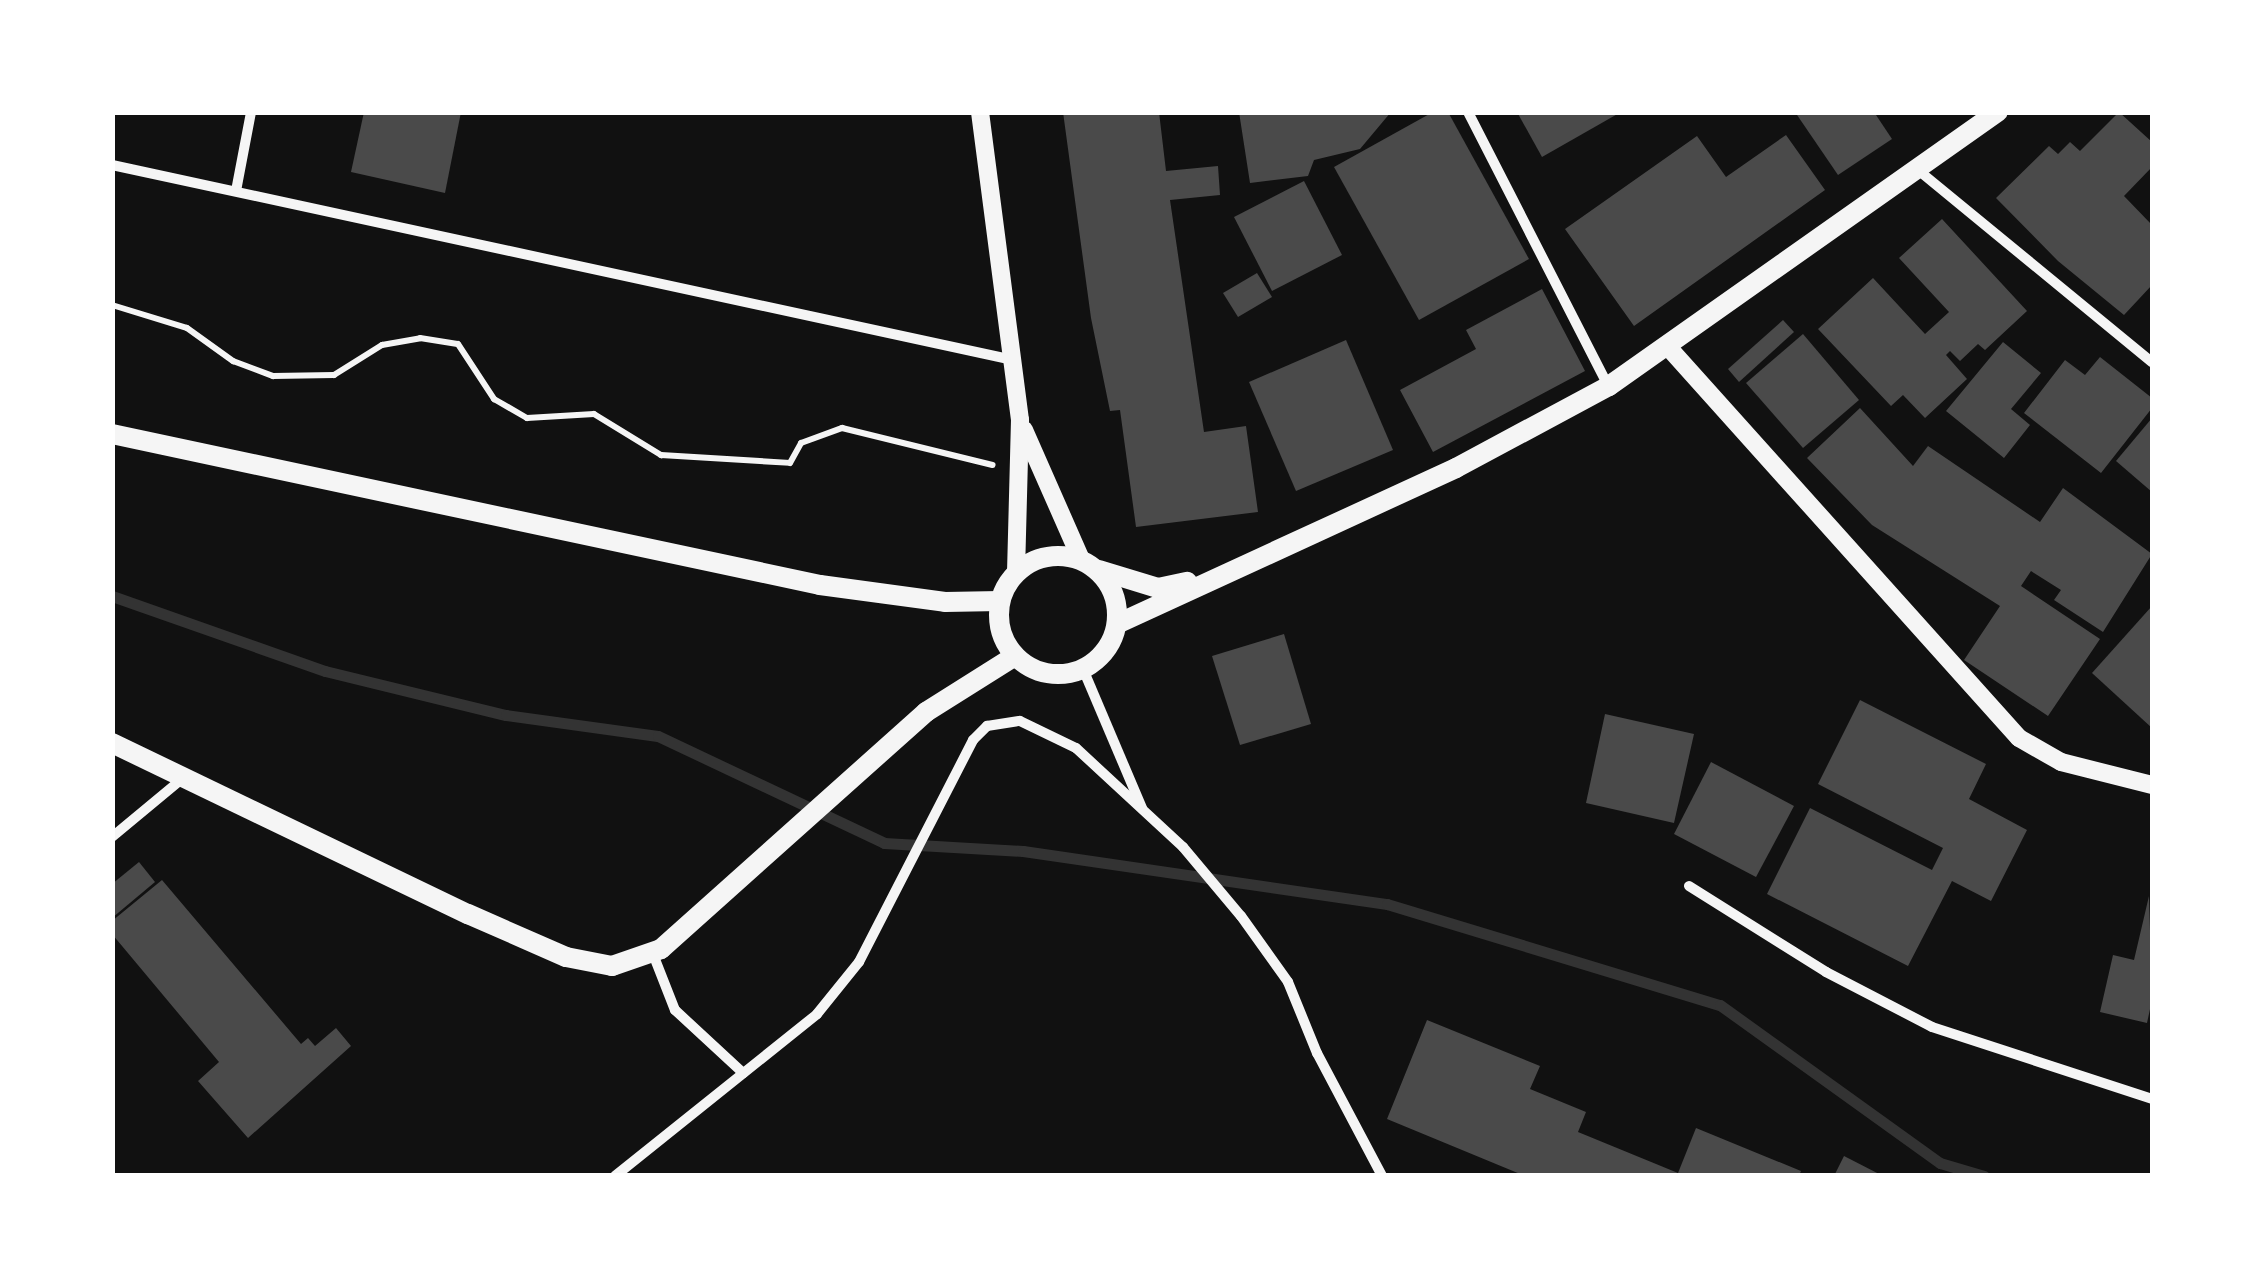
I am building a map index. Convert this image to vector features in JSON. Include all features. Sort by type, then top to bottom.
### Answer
[{"type":"main road","points":[[1118,624],[1456,468],[1609,386],[1669,348],[1998,112]]},
{"type":"main road","points":[[112,434],[820,585],[927,600],[1000,601]]},
{"type":"main road","points":[[1089,564],[1114,594],[1118,624],[1100,658],[1084,669],[1045,673],[1015,656],[1001,630],[1000,601],[1016,572],[1046,556],[1089,564],[1158,588],[1218,576]]},
{"type":"main road","points":[[112,742],[566,957],[612,966],[653,954],[926,712],[1015,656]]},
{"type":"street","points":[[236,192],[251,112]]},
{"type":"street","points":[[980,112],[1020,420],[1016,572]]},
{"type":"street","points":[[1468,112],[1609,386]]},
{"type":"street","points":[[112,165],[1013,360]]},
{"type":"street","points":[[1918,170],[2152,362]]},
{"type":"street","points":[[1669,348],[2019,738],[2061,762],[2152,785]]},
{"type":"street","points":[[1020,420],[1089,564]]},
{"type":"street","points":[[1084,669],[1144,814]]},
{"type":"street","points":[[615,1176],[817,1014],[860,962],[932,817],[987,726],[1032,722],[1076,748],[1183,847],[1240,916],[1288,982],[1382,1176]]},
{"type":"street","points":[[112,837],[184,777]]},
{"type":"street","points":[[1689,886],[1826,972],[1932,1027],[2152,1099]]},
{"type":"street","points":[[653,954],[675,1010],[743,1072]]},
{"type":"path","points":[[112,305],[188,328],[233,361],[272,376],[334,375],[382,345],[420,338],[458,344],[494,399],[527,418],[594,414],[662,455],[790,463],[801,443],[842,428],[1018,472]]},
{"type":"building","points":[[364,112],[461,112],[445,193],[351,172]]},
{"type":"building","points":[[1063,112],[1159,112],[1166,171],[1218,166],[1220,195],[1170,200],[1204,432],[1246,426],[1258,512],[1136,527],[1120,410],[1110,411],[1091,318]]},
{"type":"building","points":[[1239,112],[1391,112],[1360,149],[1314,160],[1308,176],[1250,183]]},
{"type":"building","points":[[1433,112],[1448,112],[1529,259],[1419,320],[1334,167]]},
{"type":"building","points":[[1517,112],[1621,112],[1542,157]]},
{"type":"building","points":[[1795,112],[1874,112],[1892,139],[1838,175]]},
{"type":"building","points":[[2119,112],[2152,142],[2152,167],[2124,196],[2152,225],[2152,285],[2124,315],[2058,261],[1996,198],[2049,146],[2058,154],[2070,142],[2080,151]]},
{"type":"building","points":[[1786,135],[1825,190],[1634,326],[1565,229],[1697,136],[1726,177]]},
{"type":"building","points":[[1304,181],[1342,255],[1272,291],[1234,217]]},
{"type":"building","points":[[1942,219],[2027,311],[1985,350],[1978,344],[1960,361],[1950,351],[1946,355],[1967,379],[1925,418],[1903,395],[1891,406],[1818,329],[1873,278],[1925,334],[1949,312],[1899,258]]},
{"type":"building","points":[[1257,273],[1272,297],[1238,317],[1223,293]]},
{"type":"building","points":[[1542,289],[1585,371],[1433,452],[1400,390],[1476,349],[1466,330]]},
{"type":"building","points":[[1783,320],[1794,332],[1739,382],[1728,369]]},
{"type":"building","points":[[1803,334],[1859,400],[1803,448],[1746,383]]},
{"type":"building","points":[[1346,340],[1393,450],[1296,491],[1249,382]]},
{"type":"building","points":[[2003,342],[2041,373],[2011,409],[2030,425],[2004,458],[1946,411]]},
{"type":"building","points":[[2100,357],[2152,398],[2152,408],[2101,473],[2024,413],[2065,360],[2085,375]]},
{"type":"building","points":[[1860,408],[1913,466],[1928,446],[2040,522],[2063,488],[2152,554],[2103,632],[2054,600],[2061,590],[2031,571],[2021,586],[2100,639],[2048,716],[1964,660],[2000,606],[1872,525],[1807,458]]},
{"type":"building","points":[[2152,418],[2152,492],[2116,461]]},
{"type":"building","points":[[2152,606],[2152,728],[2092,673]]},
{"type":"building","points":[[1284,634],[1311,724],[1240,745],[1212,656]]},
{"type":"building","points":[[1860,700],[1986,764],[1969,799],[2027,830],[1991,901],[1952,881],[1908,966],[1767,894],[1810,808],[1932,870],[1943,848],[1818,784]]},
{"type":"building","points":[[1605,714],[1694,734],[1674,823],[1586,803]]},
{"type":"building","points":[[1711,762],[1794,806],[1756,877],[1674,834]]},
{"type":"building","points":[[139,862],[155,882],[112,918],[112,884]]},
{"type":"building","points":[[162,880],[301,1044],[308,1038],[315,1046],[336,1028],[351,1046],[248,1138],[198,1081],[219,1062],[112,934],[112,921]]},
{"type":"building","points":[[2149,896],[2152,1000],[2147,1023],[2100,1012],[2113,955],[2134,960]]},
{"type":"building","points":[[1427,1020],[1540,1066],[1530,1089],[1586,1112],[1578,1132],[1678,1173],[1696,1128],[1801,1171],[1799,1176],[1525,1176],[1387,1119]]},
{"type":"building","points":[[1844,1156],[1883,1176],[1834,1176]]},
{"type":"waterway","points":[[112,596],[325,671],[506,715],[658,736],[884,843],[1023,851],[1387,904],[1720,1005],[1940,1163],[1984,1176]]}]
